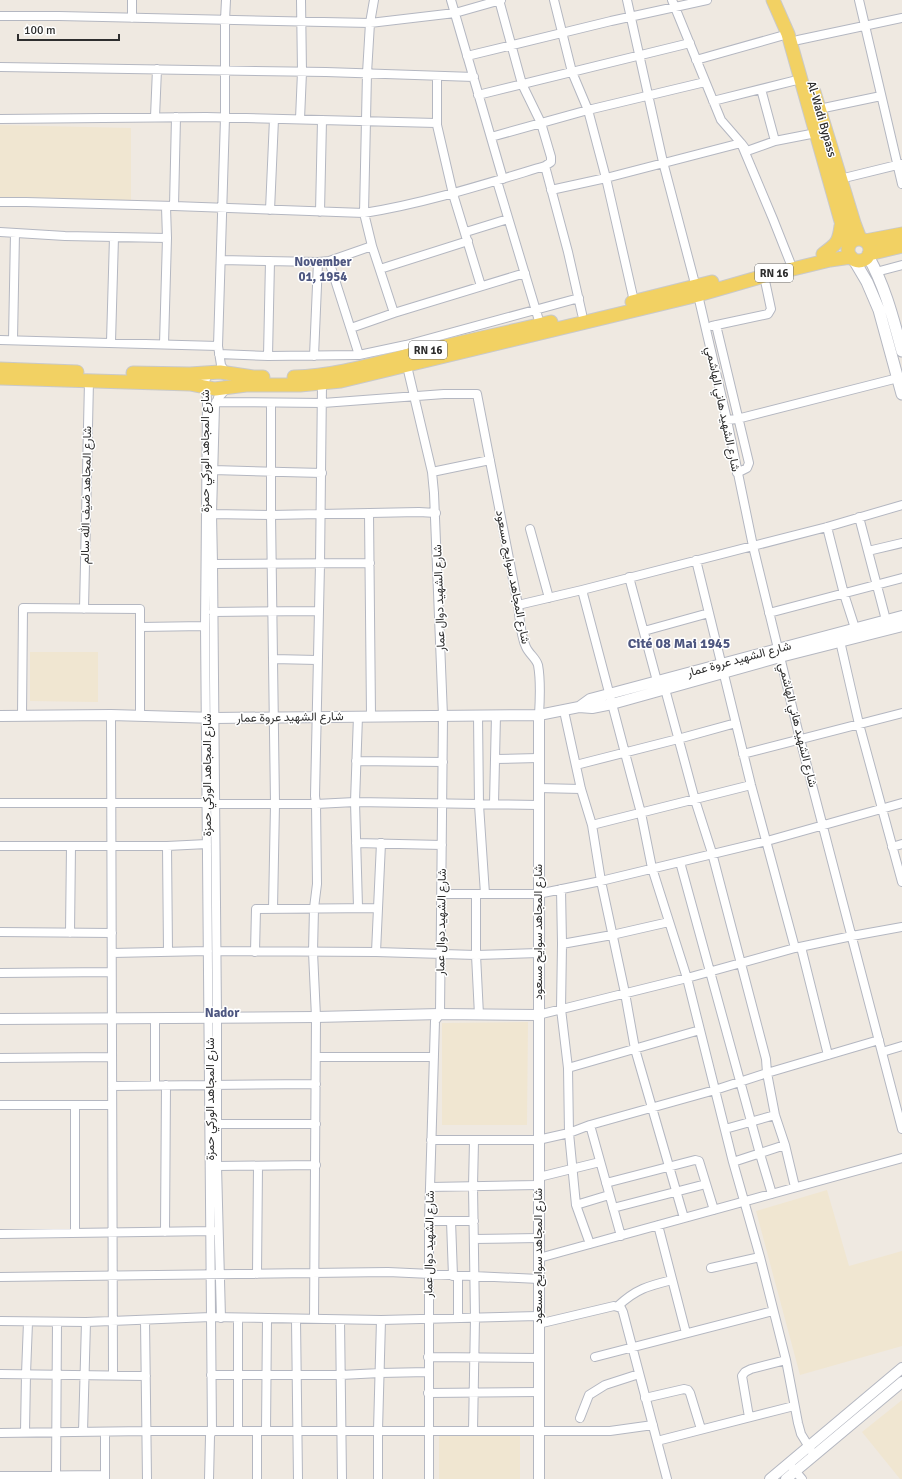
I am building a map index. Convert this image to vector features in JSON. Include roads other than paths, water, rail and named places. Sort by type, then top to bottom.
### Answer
[{"type":"main road","name":"Al-Wadi Bypass","points":[[773,0],[793,37],[819,109],[854,223],[862,240]]},
{"type":"main road","name":"Al-Wadi Bypass","points":[[783,0],[793,37],[801,79],[850,253]]},
{"type":"main road","points":[[824,254],[839,240],[842,222]]},
{"type":"main road","points":[[902,234],[853,240],[850,253],[868,282],[875,300],[902,394]]},
{"type":"main road","points":[[862,240],[868,245],[868,255],[885,292],[902,351]]},
{"type":"main road","points":[[850,253],[860,261],[868,255],[902,246]]},
{"type":"main road","name":"RN 16","points":[[696,290],[790,262],[824,254],[850,253]]},
{"type":"main road","name":"RN 16","points":[[0,378],[190,384],[215,389],[246,385],[322,384],[348,380],[407,366],[671,296],[764,276],[830,260],[850,253]]},
{"type":"main road","name":"RN 16","points":[[0,369],[129,373],[209,373],[221,359],[253,377],[300,377],[328,374],[364,367],[634,301],[671,296]]},
{"type":"street","points":[[132,0],[132,18]]},
{"type":"street","name":"شارع المجاهد الوركي حمزة","points":[[213,1017],[217,951],[211,803],[210,718],[213,612],[213,470],[216,402],[228,387],[229,379],[221,359],[221,260],[225,118],[226,0]]},
{"type":"street","points":[[300,120],[302,72],[301,0]]},
{"type":"street","points":[[374,0],[370,23],[367,73],[364,213],[372,246],[394,313]]},
{"type":"street","points":[[451,0],[491,137],[508,219],[540,324]]},
{"type":"street","points":[[0,16],[370,23],[454,13],[500,0],[510,45],[522,84],[541,123],[551,158],[551,162],[545,166],[453,194],[395,208],[364,213],[0,202]]},
{"type":"street","points":[[554,0],[561,34],[572,72],[588,110],[606,178],[634,301]]},
{"type":"street","name":"شارع الشهيد هاني الهاشمي","points":[[627,0],[663,162],[696,290],[727,420],[737,473],[769,613],[800,739],[824,826],[902,1129]]},
{"type":"street","points":[[467,56],[631,17],[674,4],[707,0]]},
{"type":"street","points":[[859,0],[881,96],[900,165],[902,184]]},
{"type":"street","points":[[674,4],[720,120],[747,151],[775,141],[816,133]]},
{"type":"street","points":[[696,60],[793,37],[865,26],[902,18]]},
{"type":"street","points":[[478,95],[690,43]]},
{"type":"street","points":[[0,67],[225,70],[474,77]]},
{"type":"street","points":[[155,117],[157,69]]},
{"type":"street","points":[[438,76],[436,123],[453,194],[466,232],[481,286]]},
{"type":"street","points":[[713,101],[801,79]]},
{"type":"street","points":[[491,137],[588,110],[705,82]]},
{"type":"street","points":[[761,89],[775,141]]},
{"type":"street","points":[[819,109],[881,96]]},
{"type":"street","points":[[164,344],[167,238],[176,117]]},
{"type":"street","points":[[0,119],[176,117],[436,123]]},
{"type":"street","points":[[270,210],[274,119]]},
{"type":"street","points":[[320,212],[322,120]]},
{"type":"street","points":[[550,190],[606,178],[741,143]]},
{"type":"street","points":[[741,143],[774,219],[790,262]]},
{"type":"street","points":[[840,179],[900,165]]},
{"type":"street","points":[[545,166],[550,190],[562,229],[582,314]]},
{"type":"street","points":[[466,232],[508,219]]},
{"type":"street","points":[[0,232],[167,238]]},
{"type":"street","points":[[13,340],[15,233]]},
{"type":"street","points":[[111,342],[114,237]]},
{"type":"street","points":[[380,269],[468,241]]},
{"type":"street","points":[[221,260],[318,262],[329,260],[372,246]]},
{"type":"street","points":[[329,260],[359,355]]},
{"type":"street","points":[[268,356],[270,261]]},
{"type":"street","points":[[314,356],[318,262]]},
{"type":"street","points":[[876,272],[902,265]]},
{"type":"street","points":[[350,328],[525,273]]},
{"type":"street","points":[[705,328],[768,314],[771,308],[764,276]]},
{"type":"street","points":[[0,340],[164,344],[221,359],[268,356],[359,355],[406,345],[579,298]]},
{"type":"street","points":[[716,325],[749,463],[747,468],[737,473]]},
{"type":"street","name":"شارع الشهيد دوال عمار","points":[[407,366],[432,472],[436,513],[443,716],[440,1014],[435,1021],[428,1274],[429,1479]]},
{"type":"street","name":"شارع المجاهد الوركي حمزة","points":[[209,373],[205,380],[207,401],[205,626],[210,718]]},
{"type":"street","points":[[727,420],[738,419],[898,378]]},
{"type":"street","name":"شارع المجاهد ضيف الله سالم","points":[[84,609],[89,381]]},
{"type":"street","points":[[314,1319],[316,1017],[313,952],[314,908],[317,884],[315,796],[322,473],[322,384]]},
{"type":"street","name":"شارع المجاهد سوايح مسعود","points":[[414,397],[444,394],[476,394],[524,640],[527,648],[538,664],[539,1479]]},
{"type":"street","points":[[216,402],[271,404],[323,403],[414,397]]},
{"type":"street","points":[[271,404],[270,515],[273,612],[275,804],[272,909]]},
{"type":"street","points":[[432,472],[490,460]]},
{"type":"street","points":[[213,470],[322,473]]},
{"type":"street","points":[[518,605],[827,527],[902,505]]},
{"type":"street","points":[[212,514],[270,515],[419,512],[436,513]]},
{"type":"street","points":[[369,513],[371,716]]},
{"type":"street","points":[[859,517],[886,620]]},
{"type":"street","points":[[827,527],[844,594],[855,628]]},
{"type":"street","points":[[530,529],[549,598]]},
{"type":"street","points":[[868,551],[902,542]]},
{"type":"street","points":[[696,560],[751,785],[828,1055]]},
{"type":"street","points":[[212,564],[370,563]]},
{"type":"street","points":[[629,577],[657,681]]},
{"type":"street","points":[[769,613],[902,578]]},
{"type":"street","points":[[582,590],[625,753],[652,868],[687,978],[733,1162],[760,1257],[786,1360],[794,1406],[802,1434],[811,1452]]},
{"type":"street","points":[[22,716],[24,608],[140,609],[140,716]]},
{"type":"street","points":[[213,612],[319,611]]},
{"type":"street","points":[[644,631],[709,613]]},
{"type":"street","name":"شارع الشهيد عروة عمار","points":[[0,716],[274,718],[539,714],[564,711],[579,707],[592,708],[610,699],[657,681],[723,668],[779,653],[855,628],[902,616]]},
{"type":"street","points":[[140,627],[205,626]]},
{"type":"street","name":"شارع الشهيد عروة عمار","points":[[779,653],[840,641],[902,626]]},
{"type":"street","points":[[840,641],[859,724],[902,882]]},
{"type":"street","points":[[273,659],[317,660]]},
{"type":"street","name":"شارع الشهيد عروة عمار","points":[[610,699],[665,689],[723,668]]},
{"type":"street","points":[[665,689],[678,740],[712,853],[742,963],[766,1059],[767,1073],[775,1114],[785,1145],[795,1187]]},
{"type":"street","points":[[564,711],[581,789],[592,825],[601,881],[625,993],[635,1049],[684,1218]]},
{"type":"street","points":[[743,754],[902,713]]},
{"type":"street","points":[[478,715],[479,805],[485,894]]},
{"type":"street","points":[[494,804],[496,715]]},
{"type":"street","points":[[111,716],[111,972],[113,991],[112,1232],[114,1275],[113,1375]]},
{"type":"street","points":[[358,716],[355,802],[358,907]]},
{"type":"street","points":[[576,765],[678,740],[736,723]]},
{"type":"street","points":[[495,758],[538,758]]},
{"type":"street","points":[[356,761],[443,762]]},
{"type":"street","points":[[592,825],[751,785]]},
{"type":"street","points":[[538,788],[581,789]]},
{"type":"street","points":[[0,803],[316,804],[355,802],[538,805]]},
{"type":"street","name":"شارع المجاهد الوركي حمزة","points":[[211,803],[207,844],[208,951],[213,1017],[214,1085],[210,1231],[220,1318]]},
{"type":"street","points":[[442,894],[538,894],[601,881],[712,853],[767,841],[902,803]]},
{"type":"street","points":[[356,843],[442,845]]},
{"type":"street","points":[[376,952],[381,843]]},
{"type":"street","points":[[0,846],[167,846],[207,844]]},
{"type":"street","points":[[892,847],[902,844]]},
{"type":"street","points":[[70,932],[71,846]]},
{"type":"street","points":[[167,846],[168,952]]},
{"type":"street","points":[[680,862],[772,1194]]},
{"type":"street","points":[[561,889],[561,1009],[568,1068],[569,1133],[576,1205],[590,1244]]},
{"type":"street","points":[[476,894],[476,955],[479,1015]]},
{"type":"street","points":[[255,952],[256,909],[378,908]]},
{"type":"street","points":[[562,944],[612,936],[669,922]]},
{"type":"street","points":[[0,1019],[316,1017],[440,1014],[538,1015],[687,978],[798,948],[902,927]]},
{"type":"street","points":[[0,932],[112,933]]},
{"type":"street","points":[[112,953],[208,951]]},
{"type":"street","points":[[217,951],[376,952],[476,955],[538,953]]},
{"type":"street","points":[[0,973],[111,972]]},
{"type":"street","points":[[155,1018],[155,1085]]},
{"type":"street","points":[[568,1068],[700,1030]]},
{"type":"street","points":[[431,1140],[538,1140],[569,1133],[590,1125],[715,1090],[879,1040]]},
{"type":"street","points":[[882,1052],[902,1046]]},
{"type":"street","points":[[0,1058],[112,1057]]},
{"type":"street","points":[[316,1058],[434,1057]]},
{"type":"street","points":[[112,1086],[316,1084]]},
{"type":"street","points":[[165,1232],[166,1085]]},
{"type":"street","name":"شارع المجاهد الوركي حمزة","points":[[210,1479],[210,1436],[212,1431],[211,1317],[219,1231],[217,1124],[214,1085]]},
{"type":"street","points":[[0,1105],[112,1105]]},
{"type":"street","points":[[75,1105],[75,1232]]},
{"type":"street","points":[[725,1129],[775,1114]]},
{"type":"street","points":[[217,1124],[316,1124]]},
{"type":"street","points":[[590,1125],[621,1236]]},
{"type":"street","points":[[473,1431],[475,1318],[473,1186],[474,1141]]},
{"type":"street","points":[[733,1162],[785,1145]]},
{"type":"street","points":[[538,1258],[902,1158]]},
{"type":"street","points":[[606,1183],[695,1160],[699,1161],[714,1210]]},
{"type":"street","points":[[430,1187],[473,1186],[538,1181],[600,1162]]},
{"type":"street","points":[[217,1166],[316,1165]]},
{"type":"street","points":[[257,1274],[258,1166]]},
{"type":"street","points":[[613,1208],[706,1184]]},
{"type":"street","points":[[576,1205],[609,1195]]},
{"type":"street","points":[[429,1221],[474,1221]]},
{"type":"street","points":[[452,1221],[458,1318]]},
{"type":"street","points":[[658,1225],[686,1333]]},
{"type":"street","points":[[0,1234],[219,1231]]},
{"type":"street","points":[[474,1239],[538,1238]]},
{"type":"street","points":[[711,1268],[760,1257]]},
{"type":"street","points":[[0,1277],[388,1272],[538,1279]]},
{"type":"street","points":[[0,1321],[86,1322],[211,1317],[296,1320],[475,1318],[538,1320],[618,1306],[628,1296],[643,1288],[672,1280]]},
{"type":"street","points":[[618,1306],[623,1312],[667,1479]]},
{"type":"street","points":[[595,1356],[773,1311]]},
{"type":"street","points":[[238,1318],[238,1431]]},
{"type":"street","points":[[266,1431],[267,1319]]},
{"type":"street","points":[[145,1320],[147,1479]]},
{"type":"street","points":[[296,1320],[298,1375],[298,1479]]},
{"type":"street","points":[[340,1320],[342,1479]]},
{"type":"street","points":[[378,1479],[381,1320]]},
{"type":"street","points":[[25,1432],[28,1322]]},
{"type":"street","points":[[56,1476],[57,1322]]},
{"type":"street","points":[[83,1432],[86,1322]]},
{"type":"street","points":[[428,1357],[538,1358]]},
{"type":"street","points":[[749,1417],[742,1376],[750,1369],[786,1360]]},
{"type":"street","points":[[786,1479],[811,1452],[902,1368]]},
{"type":"street","points":[[211,1375],[341,1375],[428,1372]]},
{"type":"street","points":[[0,1374],[146,1376]]},
{"type":"street","points":[[580,1418],[589,1395],[605,1385],[639,1374]]},
{"type":"street","points":[[811,1452],[902,1382]]},
{"type":"street","points":[[645,1398],[684,1389],[688,1390],[701,1429]]},
{"type":"street","points":[[428,1393],[538,1392]]},
{"type":"street","points":[[656,1441],[794,1406]]},
{"type":"street","points":[[0,1433],[378,1430],[539,1432],[610,1431],[652,1425]]},
{"type":"street","points":[[256,1479],[257,1431]]},
{"type":"street","points":[[0,1476],[105,1477],[105,1432]]},
{"type":"street","points":[[770,1479],[795,1471]]},
{"type":"district","name":"November 01, 1954","points":[[323,268]]},
{"type":"district","name":"Cité 08 Mai 1945","points":[[679,643]]},
{"type":"district","name":"Nador","points":[[222,1012]]}]
